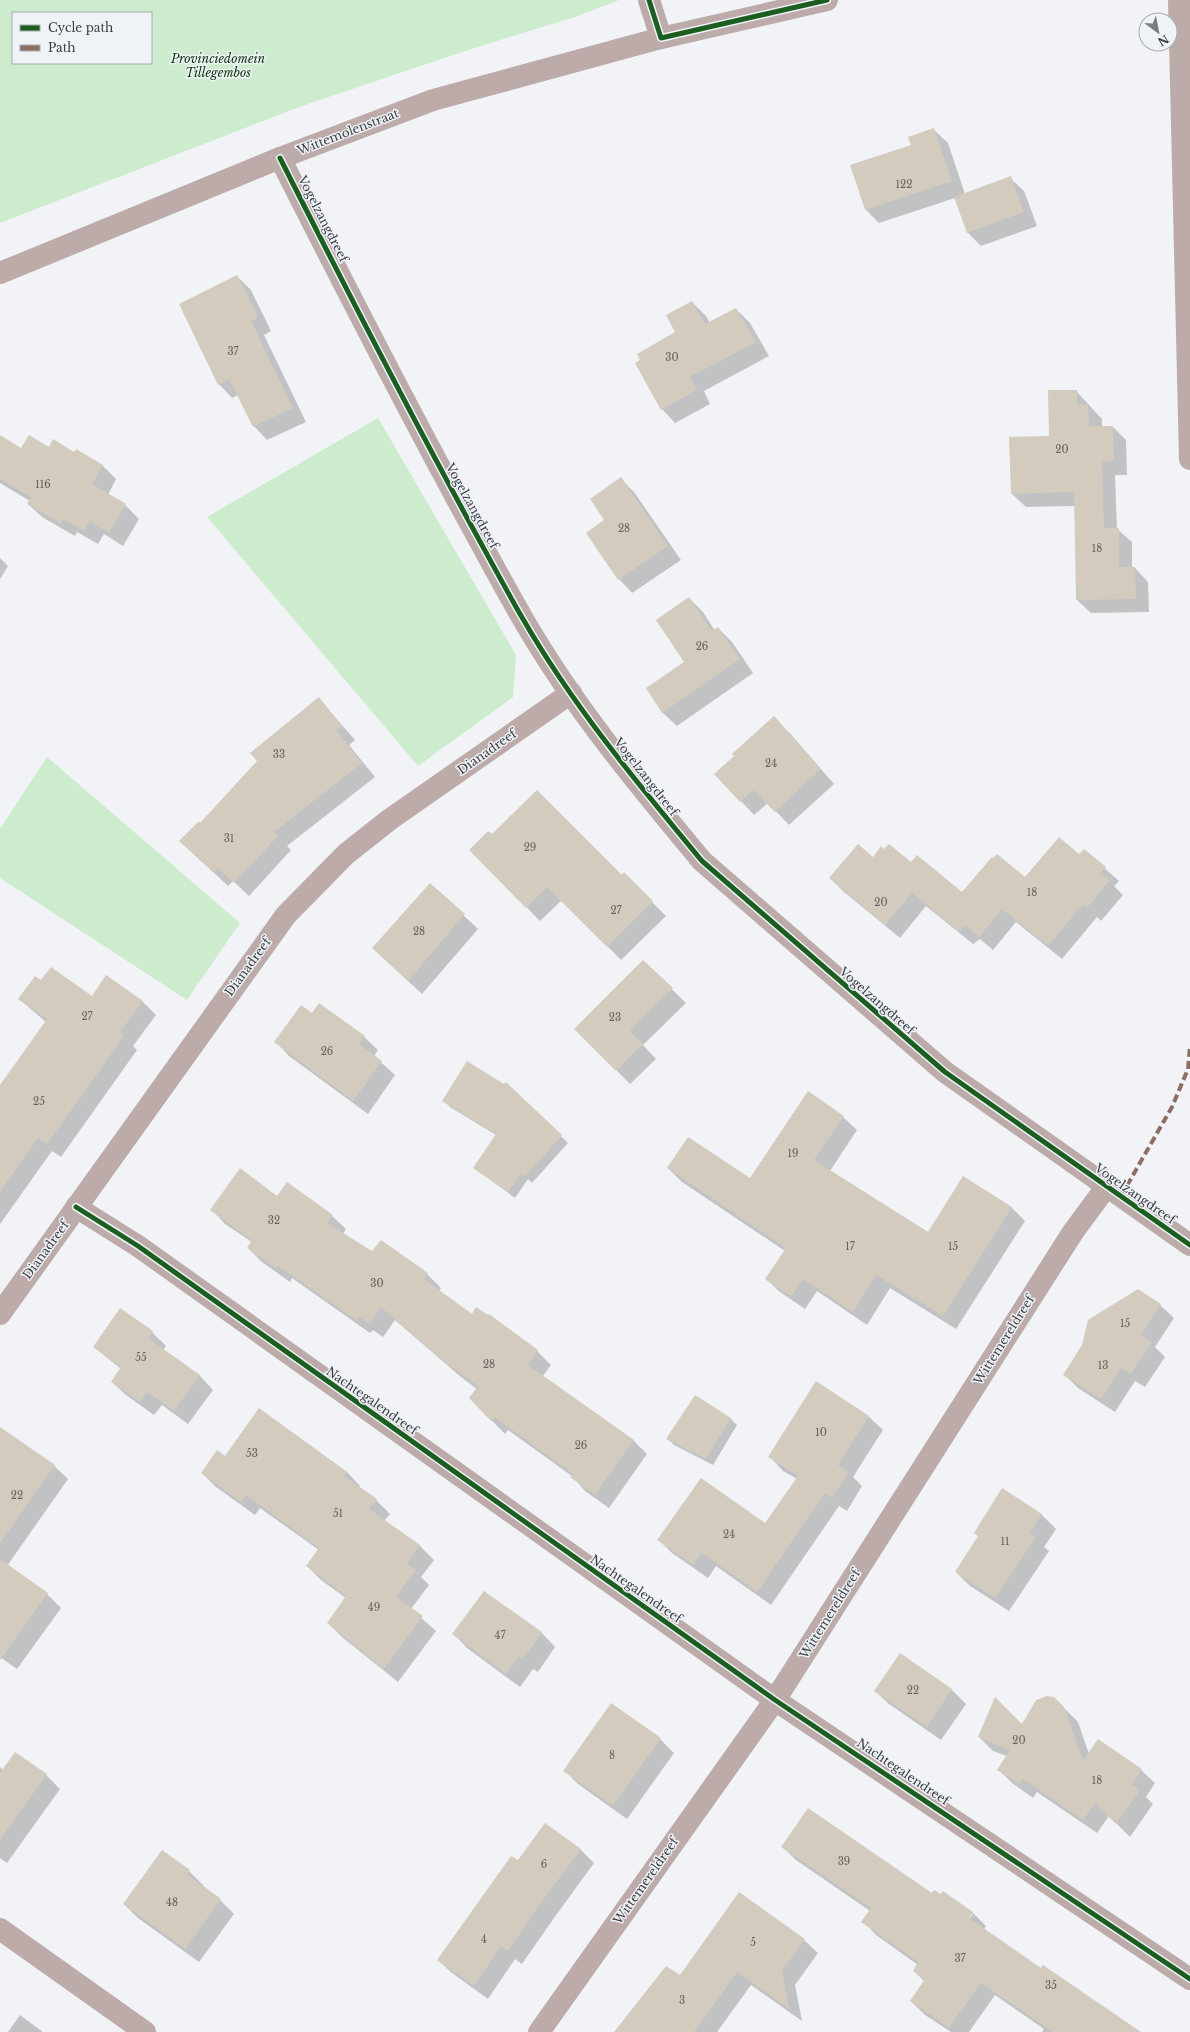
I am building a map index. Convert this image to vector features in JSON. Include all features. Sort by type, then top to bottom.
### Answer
[{"type":"street","points":[[649,0],[661,38]]},
{"type":"street","name":"Wittemolenstraat","points":[[0,273],[280,158],[433,100],[661,38],[827,0]]},
{"type":"street","points":[[1179,0],[1190,459]]},
{"type":"street","name":"Vogelzangdreef","points":[[280,158],[430,450],[523,620],[571,693],[630,774],[702,861],[945,1072],[1190,1245]]},
{"type":"street","name":"Dianadreef","points":[[0,1314],[286,915],[307,892],[346,854],[390,820],[571,693]]},
{"type":"street","name":"Wittemereldreef","points":[[538,2032],[775,1700],[1073,1232],[1107,1186]]},
{"type":"street","name":"Nachtegalendreef","points":[[76,1207],[138,1246],[775,1700],[1190,1979]]},
{"type":"street","points":[[0,1929],[145,2032]]},
{"type":"green space","name":"Provinciedomein Tillegembos","points":[[0,0],[619,0],[575,17],[471,49],[299,107],[0,223]]},
{"type":"green space","points":[[378,418],[516,655],[513,697],[418,766],[207,517]]},
{"type":"green space","points":[[47,757],[240,923],[187,1000],[0,878],[0,829]]},
{"type":"building","points":[[934,128],[952,181],[865,210],[850,165],[911,145],[908,137]]},
{"type":"building","points":[[1011,176],[1024,212],[967,233],[954,197]]},
{"type":"building","points":[[237,275],[258,317],[251,321],[293,408],[253,427],[229,379],[218,385],[179,304]]},
{"type":"building","points":[[692,301],[705,324],[736,308],[756,342],[690,377],[697,390],[661,410],[635,363],[640,360],[637,354],[675,332],[666,315]]},
{"type":"building","points":[[1048,390],[1077,390],[1077,405],[1088,404],[1089,426],[1113,426],[1114,461],[1102,462],[1104,528],[1119,528],[1119,567],[1135,567],[1136,599],[1076,600],[1074,492],[1011,494],[1009,437],[1049,436]]},
{"type":"building","points":[[0,435],[21,448],[29,435],[49,447],[53,439],[74,452],[76,449],[103,465],[92,484],[126,504],[109,533],[90,521],[84,531],[63,519],[61,523],[27,504],[31,497],[0,479]]},
{"type":"building","points":[[621,477],[668,546],[618,580],[586,533],[604,520],[590,499]]},
{"type":"building","points":[[689,597],[712,631],[718,627],[740,659],[662,713],[646,688],[684,662],[656,620]]},
{"type":"building","points":[[319,697],[342,726],[336,730],[362,763],[274,832],[278,836],[234,883],[218,868],[214,873],[179,841],[199,821],[200,823],[257,761],[250,753]]},
{"type":"building","points":[[774,716],[821,769],[775,812],[753,790],[740,802],[714,774],[734,756],[732,754]]},
{"type":"building","points":[[537,790],[622,875],[624,872],[653,901],[607,947],[547,887],[526,908],[469,850],[488,831],[492,834]]},
{"type":"building","points":[[1059,837],[1079,854],[1084,849],[1106,867],[1100,873],[1110,880],[1087,908],[1083,904],[1048,946],[1002,909],[979,937],[966,926],[958,931],[912,893],[885,925],[829,878],[858,844],[873,857],[881,846],[884,849],[889,844],[911,862],[917,855],[962,892],[992,857],[993,858],[997,854],[1025,877]]},
{"type":"building","points":[[430,883],[465,914],[408,981],[372,948]]},
{"type":"building","points":[[643,960],[673,988],[630,1031],[643,1044],[616,1071],[574,1029]]},
{"type":"building","points":[[51,967],[92,996],[106,975],[143,1001],[120,1032],[124,1036],[47,1144],[38,1138],[0,1192],[0,1085],[47,1019],[18,999],[35,976],[41,980]]},
{"type":"building","points":[[319,1003],[365,1036],[359,1044],[382,1061],[353,1101],[274,1042],[301,1005],[312,1013]]},
{"type":"building","points":[[467,1061],[504,1084],[506,1082],[562,1135],[525,1177],[520,1174],[508,1192],[473,1168],[496,1134],[442,1101]]},
{"type":"building","points":[[808,1091],[844,1116],[814,1160],[928,1232],[963,1176],[1012,1207],[943,1316],[876,1275],[853,1312],[803,1279],[791,1297],[765,1279],[786,1248],[667,1168],[688,1137],[750,1178]]},
{"type":"building","points":[[240,1168],[277,1196],[287,1182],[333,1215],[327,1223],[372,1251],[381,1240],[428,1273],[424,1279],[472,1314],[476,1307],[488,1315],[489,1314],[538,1350],[528,1365],[634,1440],[595,1495],[570,1477],[573,1474],[494,1417],[491,1421],[469,1398],[478,1386],[446,1363],[381,1307],[369,1324],[358,1316],[356,1320],[278,1266],[276,1269],[247,1248],[252,1240],[210,1210]]},
{"type":"building","points":[[1138,1289],[1161,1304],[1141,1335],[1152,1342],[1131,1374],[1121,1368],[1101,1399],[1063,1375],[1082,1345],[1088,1320]]},
{"type":"building","points":[[120,1308],[153,1331],[148,1338],[200,1375],[174,1411],[148,1392],[140,1402],[111,1382],[121,1367],[93,1347]]},
{"type":"building","points":[[816,1381],[869,1416],[838,1465],[849,1472],[832,1498],[825,1493],[757,1592],[702,1553],[693,1565],[657,1540],[701,1478],[765,1523],[798,1476],[768,1457]]},
{"type":"building","points":[[695,1395],[731,1418],[706,1459],[666,1439]]},
{"type":"building","points":[[259,1408],[347,1472],[344,1476],[377,1499],[369,1509],[420,1545],[407,1564],[416,1570],[396,1597],[423,1616],[384,1669],[327,1623],[346,1596],[306,1566],[319,1548],[246,1495],[241,1502],[201,1473],[217,1450],[225,1456]]},
{"type":"building","points":[[0,1427],[55,1465],[0,1543]]},
{"type":"building","points":[[1002,1488],[1042,1514],[1030,1533],[1036,1537],[995,1598],[955,1572],[978,1536],[974,1533]]},
{"type":"building","points":[[0,1559],[48,1593],[0,1660]]},
{"type":"building","points":[[484,1591],[542,1632],[523,1659],[519,1656],[506,1674],[452,1634]]},
{"type":"building","points":[[900,1653],[952,1689],[927,1727],[874,1691]]},
{"type":"building","points":[[1047,1696],[1054,1697],[1064,1707],[1083,1761],[1098,1739],[1142,1769],[1132,1784],[1140,1790],[1116,1824],[1095,1803],[1083,1820],[1023,1779],[1019,1784],[997,1770],[1010,1750],[978,1737],[995,1697],[1022,1724],[1036,1700]]},
{"type":"building","points":[[611,1703],[661,1738],[613,1806],[563,1771]]},
{"type":"building","points":[[15,1752],[47,1774],[0,1840],[0,1773]]},
{"type":"building","points":[[808,1808],[932,1893],[934,1890],[941,1894],[943,1891],[973,1912],[969,1918],[1041,1968],[1043,1965],[1141,2032],[1053,2032],[981,1983],[949,2028],[910,2001],[925,1979],[913,1971],[918,1962],[861,1922],[871,1908],[781,1847]]},
{"type":"building","points":[[545,1823],[581,1849],[540,1904],[508,1951],[501,1946],[474,1986],[437,1960],[511,1856],[518,1860]]},
{"type":"building","points":[[162,1850],[190,1870],[187,1874],[221,1899],[185,1949],[123,1904]]},
{"type":"building","points":[[739,1892],[805,1939],[782,1971],[789,2009],[737,1972],[694,2032],[614,2032],[666,1966],[680,1975]]},
{"type":"marked path","points":[[1121,1196],[1172,1107],[1188,1069],[1190,1046]]},
{"type":"cycle path","points":[[649,0],[661,38],[827,0]]},
{"type":"cycle path","points":[[280,158],[422,434],[490,560],[542,651],[607,744],[702,861],[945,1072],[1190,1245]]},
{"type":"cycle path","points":[[76,1207],[138,1246],[775,1700],[1190,1979]]}]
